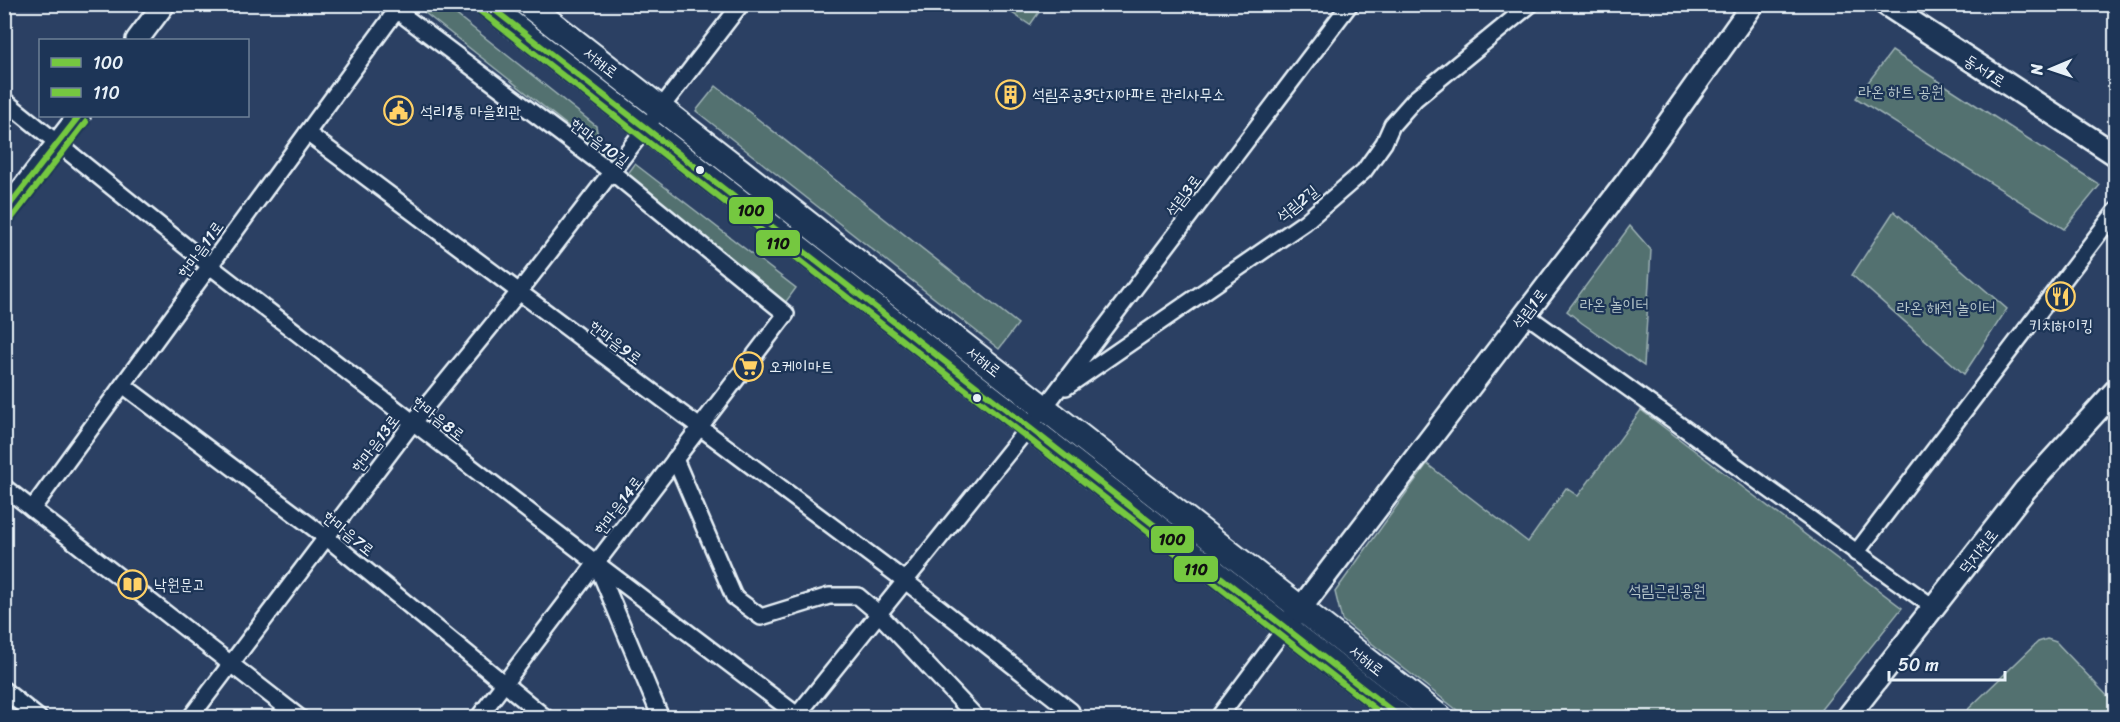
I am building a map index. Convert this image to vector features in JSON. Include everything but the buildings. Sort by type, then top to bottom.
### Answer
[{"type":"main road","name":"서해로","points":[[486,4],[1402,717]]},
{"type":"main road","name":"서해로","points":[[527,4],[661,109],[1049,402],[1301,608],[1441,717]]},
{"type":"street","points":[[138,39],[164,4]]},
{"type":"street","name":"한마음13로","points":[[190,717],[414,421],[613,173],[741,4]]},
{"type":"street","name":"석림3로","points":[[798,716],[904,580],[1049,402],[1350,4]]},
{"type":"street","name":"석림2길","points":[[1049,402],[1305,222],[1364,171],[1384,143],[1392,125],[1415,99],[1531,4]]},
{"type":"street","name":"석림1로","points":[[1286,627],[1627,181],[1753,4]]},
{"type":"street","name":"동서1로","points":[[1885,4],[2115,155]]},
{"type":"street","name":"한마음11로","points":[[32,509],[307,134],[392,8]]},
{"type":"street","name":"한마음10길","points":[[392,8],[613,173],[786,314]]},
{"type":"street","name":"한마음8로","points":[[4,100],[210,266],[798,716]]},
{"type":"street","points":[[4,213],[78,117]]},
{"type":"street","name":"한마음9로","points":[[307,134],[904,580],[1071,711],[1065,717]]},
{"type":"street","points":[[1856,554],[2115,211]]},
{"type":"street","name":"한마음14로","points":[[478,717],[786,314]]},
{"type":"street","points":[[1525,314],[1856,554],[1933,607]]},
{"type":"street","name":"한마음7로","points":[[123,385],[327,538],[546,717]]},
{"type":"street","name":"덕지천로","points":[[1847,717],[2025,490],[2115,390]]},
{"type":"street","points":[[675,459],[734,597],[761,617],[829,596],[858,596],[878,613],[978,717]]},
{"type":"street","points":[[4,487],[300,717]]},
{"type":"street","points":[[596,563],[661,717]]},
{"type":"street","points":[[1218,717],[1286,627]]},
{"type":"street","points":[[4,690],[39,717]]},
{"type":"green space","points":[[415,5],[444,5],[596,126],[599,143],[616,155],[611,160]]},
{"type":"green space","points":[[1000,5],[1044,5],[1030,25]]},
{"type":"green space","name":"라온 하트 공원","points":[[1892,51],[2100,185],[2064,229],[1856,98]]},
{"type":"green space","points":[[716,86],[1018,324],[999,349],[696,111]]},
{"type":"green space","points":[[635,164],[796,288],[785,303],[624,179]]},
{"type":"green space","name":"라온 해적 놀이터","points":[[1894,211],[2007,309],[1964,374],[1852,275]]},
{"type":"green space","name":"라온 놀이터","points":[[1630,226],[1651,250],[1644,366],[1567,311]]},
{"type":"green space","name":"석림근린공원","points":[[1641,410],[1902,608],[1815,717],[1466,717],[1342,620],[1335,592],[1427,464],[1528,542],[1566,488],[1578,496]]},
{"type":"green space","points":[[2047,639],[2056,642],[2115,704],[2115,717],[1960,717],[2038,642]]},
{"type":"transit line","name":"100","points":[[487,4],[1401,718]]},
{"type":"transit line","name":"110","points":[[480,11],[1387,718]]},
{"type":"transit line","name":"100","points":[[4,212],[78,117]]},
{"type":"transit line","name":"110","points":[[11,219],[86,122]]},
{"type":"place","name":"석림주공3단지아파트 관리사무소","points":[[1011,94]]},
{"type":"place","name":"석리1통 마을회관","points":[[399,111]]},
{"type":"place","name":"키치하이킹","points":[[2061,297]]},
{"type":"place","name":"오케이마트","points":[[748,366]]},
{"type":"place","name":"낙원문고","points":[[133,584]]}]
